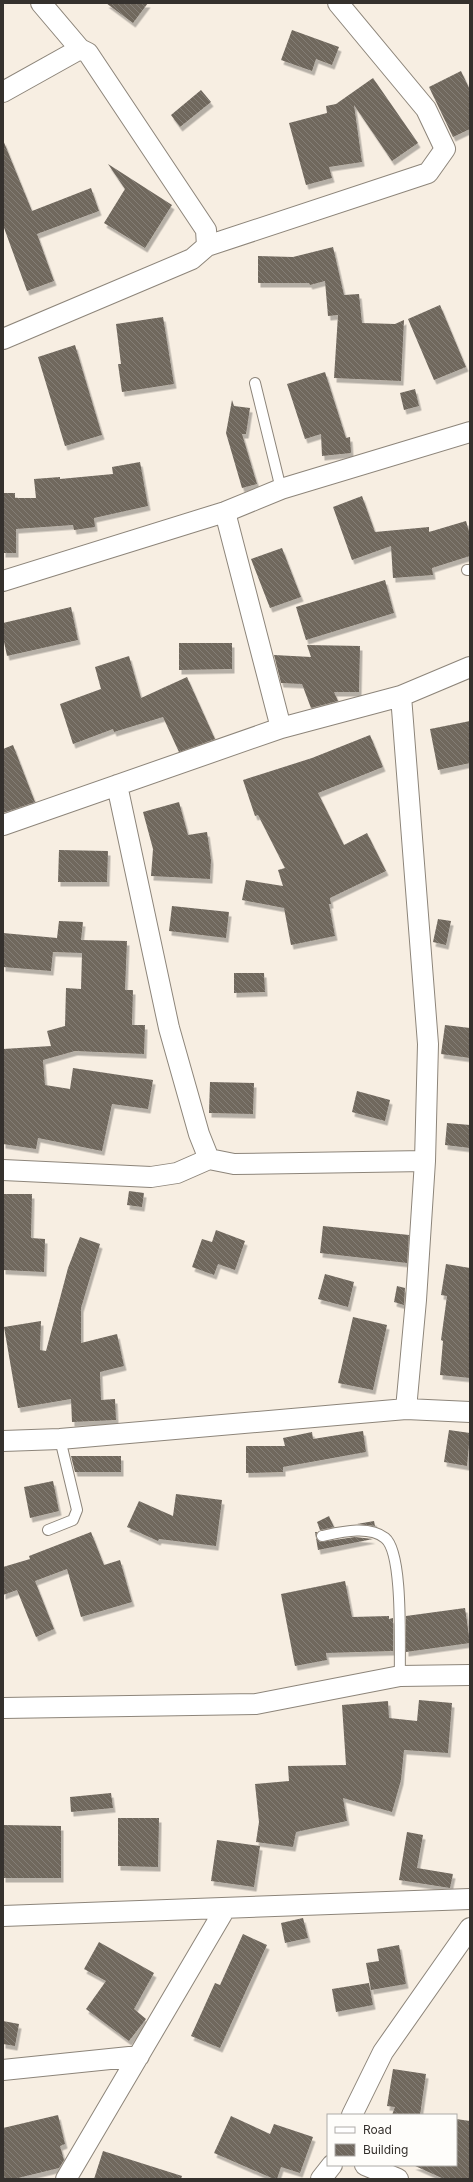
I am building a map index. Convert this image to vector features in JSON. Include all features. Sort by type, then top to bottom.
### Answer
[{"type":"street","points":[[41,3],[80,50],[88,53],[206,230],[206,246]]},
{"type":"street","points":[[3,339],[192,259],[206,246],[428,173],[445,149],[426,109],[338,3]]},
{"type":"street","points":[[3,92],[80,50]]},
{"type":"street","points":[[3,581],[225,512],[281,489],[470,432]]},
{"type":"street","points":[[225,512],[281,728]]},
{"type":"street","points":[[3,825],[281,728],[401,696],[470,667]]},
{"type":"street","points":[[401,696],[428,1044],[425,1161],[416,1300],[406,1409]]},
{"type":"street","points":[[117,785],[169,1028],[199,1134],[210,1159]]},
{"type":"street","points":[[3,1170],[151,1176],[178,1173],[210,1159],[234,1164],[425,1161]]},
{"type":"street","points":[[3,1441],[60,1439],[406,1409],[470,1412]]},
{"type":"street","points":[[3,1708],[256,1704],[400,1676],[470,1675]]},
{"type":"street","points":[[3,1916],[470,1899]]},
{"type":"street","points":[[66,2179],[225,1909]]},
{"type":"street","points":[[352,2114],[383,2052],[470,1928]]},
{"type":"street","points":[[3,2070],[138,2056]]},
{"type":"street","points":[[321,2179],[331,2166]]},
{"type":"street","points":[[367,2166],[398,2179]]},
{"type":"lane","points":[[255,382],[281,489]]},
{"type":"lane","points":[[48,1530],[73,1520],[77,1510],[60,1439]]},
{"type":"lane","points":[[322,1536],[342,1531],[367,1531],[385,1538],[393,1550],[398,1576],[400,1676]]},
{"type":"building","points":[[106,3],[148,3],[133,23]]},
{"type":"building","points":[[292,30],[339,47],[332,65],[316,59],[312,71],[281,60]]},
{"type":"building","points":[[461,71],[470,90],[470,129],[453,137],[429,87]]},
{"type":"building","points":[[373,78],[418,143],[392,161],[354,105],[362,162],[329,167],[332,178],[306,185],[289,123],[327,113],[326,106],[336,104]]},
{"type":"building","points":[[201,90],[211,102],[180,127],[171,115]]},
{"type":"building","points":[[3,140],[32,211],[91,188],[99,211],[37,234],[54,281],[27,291],[3,225]]},
{"type":"building","points":[[108,164],[172,205],[145,248],[104,223],[125,189]]},
{"type":"building","points":[[333,247],[344,295],[359,294],[362,323],[395,324],[404,320],[401,381],[334,378],[338,315],[328,316],[325,281],[310,285],[309,283],[258,283],[258,256],[293,257]]},
{"type":"building","points":[[440,305],[466,367],[434,380],[408,319]]},
{"type":"building","points":[[163,317],[174,384],[122,392],[118,364],[121,364],[116,324]]},
{"type":"building","points":[[75,345],[102,435],[65,446],[38,357]]},
{"type":"building","points":[[325,372],[346,438],[350,437],[351,453],[322,456],[321,434],[305,439],[287,384]]},
{"type":"building","points":[[415,389],[419,406],[404,410],[400,393]]},
{"type":"building","points":[[232,400],[234,406],[250,408],[246,434],[242,434],[257,484],[242,488],[226,433]]},
{"type":"building","points":[[140,462],[148,506],[94,518],[95,527],[74,530],[73,525],[16,529],[16,553],[3,553],[3,493],[15,493],[15,498],[36,498],[34,479],[60,477],[60,479],[113,474],[112,467]]},
{"type":"building","points":[[362,496],[375,532],[429,527],[429,532],[466,521],[470,535],[470,556],[432,568],[433,575],[393,578],[391,546],[352,560],[333,507]]},
{"type":"building","points":[[282,548],[301,597],[270,608],[251,559]]},
{"type":"building","points":[[385,580],[394,613],[306,640],[296,607]]},
{"type":"building","points":[[71,607],[78,640],[7,656],[3,637],[3,623]]},
{"type":"building","points":[[179,643],[232,643],[232,669],[179,670]]},
{"type":"building","points":[[307,645],[360,646],[359,692],[334,692],[338,701],[311,708],[302,684],[281,683],[274,655],[311,657]]},
{"type":"building","points":[[129,656],[141,698],[187,677],[215,739],[179,752],[163,717],[114,732],[113,729],[73,744],[60,704],[101,689],[95,667]]},
{"type":"building","points":[[470,721],[470,763],[438,770],[430,729]]},
{"type":"building","points":[[370,735],[383,767],[318,793],[344,845],[367,833],[386,871],[330,898],[331,904],[329,904],[335,936],[291,945],[284,908],[242,900],[246,880],[283,886],[278,870],[285,868],[258,815],[255,816],[243,780],[312,758]]},
{"type":"building","points":[[13,745],[35,802],[3,813],[3,749]]},
{"type":"building","points":[[179,802],[188,835],[207,832],[211,860],[210,879],[151,876],[153,849],[143,812]]},
{"type":"building","points":[[59,850],[108,851],[107,882],[58,882]]},
{"type":"building","points":[[172,906],[229,912],[226,938],[169,931]]},
{"type":"building","points":[[438,919],[451,921],[446,945],[433,942]]},
{"type":"building","points":[[59,921],[83,922],[81,940],[127,941],[125,990],[133,990],[132,1025],[145,1025],[144,1054],[75,1051],[43,1060],[45,1085],[70,1089],[73,1068],[153,1080],[148,1109],[112,1104],[102,1151],[38,1138],[36,1149],[3,1144],[3,1049],[51,1046],[47,1031],[65,1026],[66,988],[81,989],[82,953],[53,952],[51,971],[3,967],[3,933],[57,938]]},
{"type":"building","points":[[234,973],[264,973],[265,992],[234,993]]},
{"type":"building","points":[[445,1025],[470,1028],[470,1058],[441,1054]]},
{"type":"building","points":[[210,1082],[254,1083],[253,1114],[209,1113]]},
{"type":"building","points":[[357,1091],[390,1100],[385,1121],[352,1112]]},
{"type":"building","points":[[447,1123],[470,1125],[470,1148],[445,1145]]},
{"type":"building","points":[[129,1191],[144,1193],[142,1207],[127,1205]]},
{"type":"building","points":[[3,1194],[32,1194],[31,1238],[45,1239],[44,1272],[3,1270]]},
{"type":"building","points":[[323,1226],[409,1235],[407,1263],[320,1253]]},
{"type":"building","points":[[216,1230],[245,1241],[235,1270],[218,1264],[214,1275],[192,1267],[202,1239],[212,1242]]},
{"type":"building","points":[[80,1237],[100,1244],[81,1308],[81,1343],[117,1334],[124,1366],[100,1372],[101,1400],[115,1399],[116,1420],[72,1422],[71,1399],[18,1408],[4,1327],[41,1321],[40,1350],[46,1351],[68,1268]]},
{"type":"building","points":[[446,1264],[470,1268],[470,1378],[440,1375],[443,1341],[441,1340],[447,1296],[441,1295]]},
{"type":"building","points":[[325,1274],[354,1282],[348,1307],[318,1299]]},
{"type":"building","points":[[397,1286],[405,1288],[404,1305],[394,1302]]},
{"type":"building","points":[[353,1317],[387,1325],[373,1390],[338,1383]]},
{"type":"building","points":[[449,1430],[470,1433],[467,1466],[444,1462]]},
{"type":"building","points":[[363,1431],[366,1452],[283,1467],[283,1472],[246,1473],[246,1446],[285,1446],[283,1438],[312,1432],[313,1439]]},
{"type":"building","points":[[71,1456],[121,1456],[121,1472],[75,1472]]},
{"type":"building","points":[[53,1481],[59,1511],[30,1518],[24,1487]]},
{"type":"building","points":[[176,1494],[222,1500],[216,1546],[159,1539],[158,1541],[127,1527],[139,1501],[173,1516]]},
{"type":"building","points":[[329,1516],[334,1527],[320,1530],[317,1522]]},
{"type":"building","points":[[374,1521],[375,1526],[357,1524]]},
{"type":"building","points":[[91,1532],[104,1565],[120,1560],[132,1602],[81,1617],[67,1569],[35,1581],[54,1629],[36,1637],[17,1590],[3,1595],[3,1567],[30,1559],[29,1556]]},
{"type":"building","points":[[355,1537],[373,1539],[318,1550],[316,1538],[320,1542]]},
{"type":"building","points":[[345,1581],[352,1617],[389,1616],[389,1619],[393,1618],[393,1651],[326,1653],[327,1660],[295,1666],[281,1594]]},
{"type":"building","points":[[465,1608],[470,1643],[406,1652],[406,1616]]},
{"type":"building","points":[[419,1700],[452,1703],[448,1753],[404,1750],[401,1780],[392,1812],[343,1798],[347,1821],[296,1832],[293,1847],[256,1842],[259,1822],[255,1784],[289,1781],[288,1766],[346,1765],[342,1705],[388,1701],[389,1718],[417,1721]]},
{"type":"building","points":[[111,1793],[113,1808],[71,1812],[70,1797]]},
{"type":"building","points":[[118,1818],[159,1818],[158,1867],[118,1866]]},
{"type":"building","points":[[3,1825],[61,1826],[61,1878],[3,1878]]},
{"type":"building","points":[[407,1832],[423,1835],[417,1868],[453,1874],[450,1888],[399,1880]]},
{"type":"building","points":[[217,1840],[260,1846],[254,1887],[211,1881]]},
{"type":"building","points":[[303,1918],[308,1938],[285,1943],[281,1923]]},
{"type":"building","points":[[243,1934],[267,1945],[220,2048],[191,2036],[215,1983],[220,1985]]},
{"type":"building","points":[[99,1942],[154,1973],[134,2009],[146,2019],[129,2041],[86,2009],[106,1981],[84,1969]]},
{"type":"building","points":[[399,1945],[406,1984],[371,1990],[366,1963],[379,1961],[377,1949]]},
{"type":"building","points":[[369,1983],[373,2005],[336,2012],[332,1989]]},
{"type":"building","points":[[3,2021],[19,2024],[15,2046],[3,2044]]},
{"type":"building","points":[[393,2069],[426,2074],[420,2114],[392,2114],[395,2107],[387,2106]]},
{"type":"building","points":[[58,2115],[65,2144],[60,2146],[64,2160],[59,2168],[14,2179],[3,2179],[3,2128]]},
{"type":"building","points":[[231,2116],[270,2134],[274,2124],[313,2137],[300,2173],[281,2167],[277,2179],[274,2179],[214,2153]]},
{"type":"building","points":[[457,2119],[470,2121],[470,2179],[444,2179],[415,2166],[457,2166]]},
{"type":"building","points":[[103,2151],[182,2176],[181,2179],[94,2179]]}]
